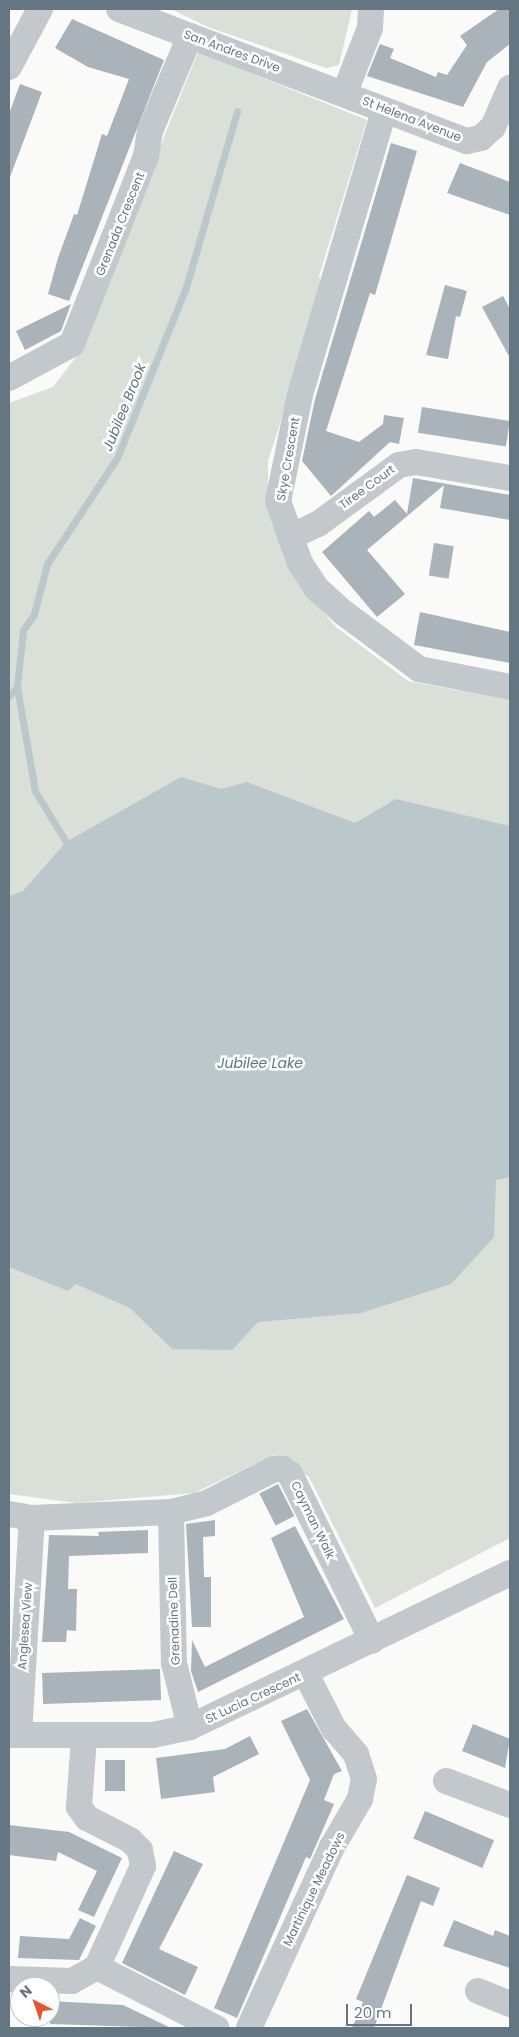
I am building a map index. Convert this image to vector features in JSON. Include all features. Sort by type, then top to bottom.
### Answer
[{"type":"street","points":[[9,67],[40,9]]},
{"type":"street","name":"San Andres Drive","points":[[119,9],[345,92]]},
{"type":"street","points":[[345,92],[370,28],[371,9]]},
{"type":"street","name":"Grenada Crescent","points":[[9,378],[72,344],[146,156],[150,131],[190,36]]},
{"type":"street","name":"St Helena Avenue","points":[[345,92],[384,111],[467,140],[481,138],[493,127],[510,88]]},
{"type":"street","name":"Skye Crescent","points":[[384,111],[300,395],[278,501],[290,537],[316,588],[408,663],[510,687]]},
{"type":"street","name":"Tiree Court","points":[[290,537],[318,524],[399,465],[416,462],[510,478]]},
{"type":"street","name":"Cayman Walk","points":[[20,1516],[171,1512],[208,1503],[274,1469],[283,1469],[290,1474],[372,1641]]},
{"type":"street","name":"Grenadine Dell","points":[[171,1512],[174,1663],[190,1727]]},
{"type":"street","name":"Anglesea View","points":[[14,1735],[20,1516]]},
{"type":"street","name":"St Lucia Crescent","points":[[14,1735],[84,1737],[153,1735],[190,1727],[306,1674],[510,1573]]},
{"type":"street","name":"Martinique Meadows","points":[[249,2028],[332,1847],[360,1799],[364,1780],[356,1754],[334,1729],[306,1674]]},
{"type":"street","points":[[9,1978],[72,1981],[97,1967],[143,1866],[140,1850],[130,1840],[87,1818],[79,1807],[84,1737]]},
{"type":"street","points":[[446,1781],[510,1805]]},
{"type":"street","points":[[97,1967],[216,2028]]},
{"type":"street","points":[[478,1992],[510,2004]]},
{"type":"shaded area","points":[[171,9],[352,9],[339,65],[326,68],[208,27]]},
{"type":"shaded area","points":[[198,52],[367,120],[319,276],[323,290],[268,461],[268,509],[296,581],[336,627],[408,681],[510,700],[510,1538],[375,1608],[309,1477],[274,1455],[194,1493],[76,1503],[9,1494],[9,403],[53,387],[76,357]]},
{"type":"water","name":"Jubilee Lake","points":[[181,777],[221,789],[247,782],[355,823],[396,799],[510,826],[510,1177],[496,1180],[494,1237],[451,1284],[361,1313],[258,1322],[232,1350],[172,1349],[130,1308],[76,1284],[68,1291],[9,1267],[9,896],[23,891],[66,842]]},
{"type":"building","points":[[499,9],[510,9],[510,44],[487,62],[463,107],[367,76],[380,44],[394,49],[390,58],[436,77],[438,72],[447,75],[467,45],[460,36]]},
{"type":"building","points":[[72,19],[164,60],[69,301],[48,294],[58,258],[74,214],[77,215],[102,134],[107,136],[129,79],[88,67],[55,48]]},
{"type":"building","points":[[20,84],[42,92],[10,177],[9,114]]},
{"type":"building","points":[[391,143],[417,151],[375,295],[370,293],[326,431],[359,442],[383,424],[384,415],[404,418],[399,444],[390,442],[331,496],[302,461],[315,399]]},
{"type":"building","points":[[460,163],[510,182],[510,215],[447,193]]},
{"type":"building","points":[[445,285],[467,291],[460,317],[456,316],[448,359],[426,355]]},
{"type":"building","points":[[503,296],[510,309],[510,358],[482,307]]},
{"type":"building","points":[[71,304],[61,331],[25,350],[16,331]]},
{"type":"building","points":[[422,407],[510,421],[506,447],[418,433]]},
{"type":"building","points":[[413,478],[510,495],[510,520],[440,508],[444,485],[367,550],[405,594],[377,617],[322,552],[369,511],[374,517],[395,500],[407,514]]},
{"type":"building","points":[[434,543],[454,546],[449,579],[429,576]]},
{"type":"building","points":[[420,612],[510,632],[510,663],[414,645]]},
{"type":"building","points":[[278,1484],[294,1516],[276,1526],[259,1494]]},
{"type":"building","points":[[215,1520],[215,1536],[203,1537],[204,1577],[211,1577],[211,1627],[192,1627],[186,1524]]},
{"type":"building","points":[[295,1526],[344,1619],[198,1692],[191,1671],[192,1640],[205,1667],[304,1617],[271,1538]]},
{"type":"building","points":[[148,1530],[148,1553],[69,1556],[68,1589],[77,1589],[76,1631],[67,1630],[66,1642],[42,1642],[49,1535],[99,1536],[98,1532]]},
{"type":"building","points":[[160,1669],[161,1700],[43,1704],[42,1673]]},
{"type":"building","points":[[307,1709],[342,1771],[334,1774],[324,1800],[334,1804],[310,1859],[306,1857],[237,2018],[214,2008],[310,1780],[281,1721]]},
{"type":"building","points":[[473,1724],[510,1739],[505,1768],[462,1751]]},
{"type":"building","points":[[250,1736],[259,1754],[213,1777],[215,1792],[161,1799],[156,1758],[225,1749]]},
{"type":"building","points":[[105,1760],[125,1760],[125,1791],[105,1791]]},
{"type":"building","points":[[425,1811],[494,1840],[482,1868],[413,1839]]},
{"type":"building","points":[[9,1825],[69,1832],[122,1858],[94,1917],[78,1910],[97,1871],[58,1852],[56,1861],[9,1855]]},
{"type":"building","points":[[174,1851],[203,1864],[159,1949],[198,1967],[185,1995],[122,1963]]},
{"type":"building","points":[[407,1875],[440,1888],[433,1906],[421,1901],[374,2028],[352,2028],[363,2002],[356,1999]]},
{"type":"building","points":[[80,1918],[96,1926],[79,1960],[18,1958],[20,1936],[69,1939]]},
{"type":"building","points":[[454,1920],[493,1936],[495,1930],[510,1936],[510,1968],[443,1946]]},
{"type":"building","points":[[60,2002],[123,2005],[171,2028],[60,2024]]},
{"type":"waterway","name":"Jubilee Brook","points":[[9,696],[17,687],[23,630],[34,614],[47,564],[117,458],[186,287],[237,111]]},
{"type":"waterway","points":[[17,687],[35,791],[66,842]]}]
